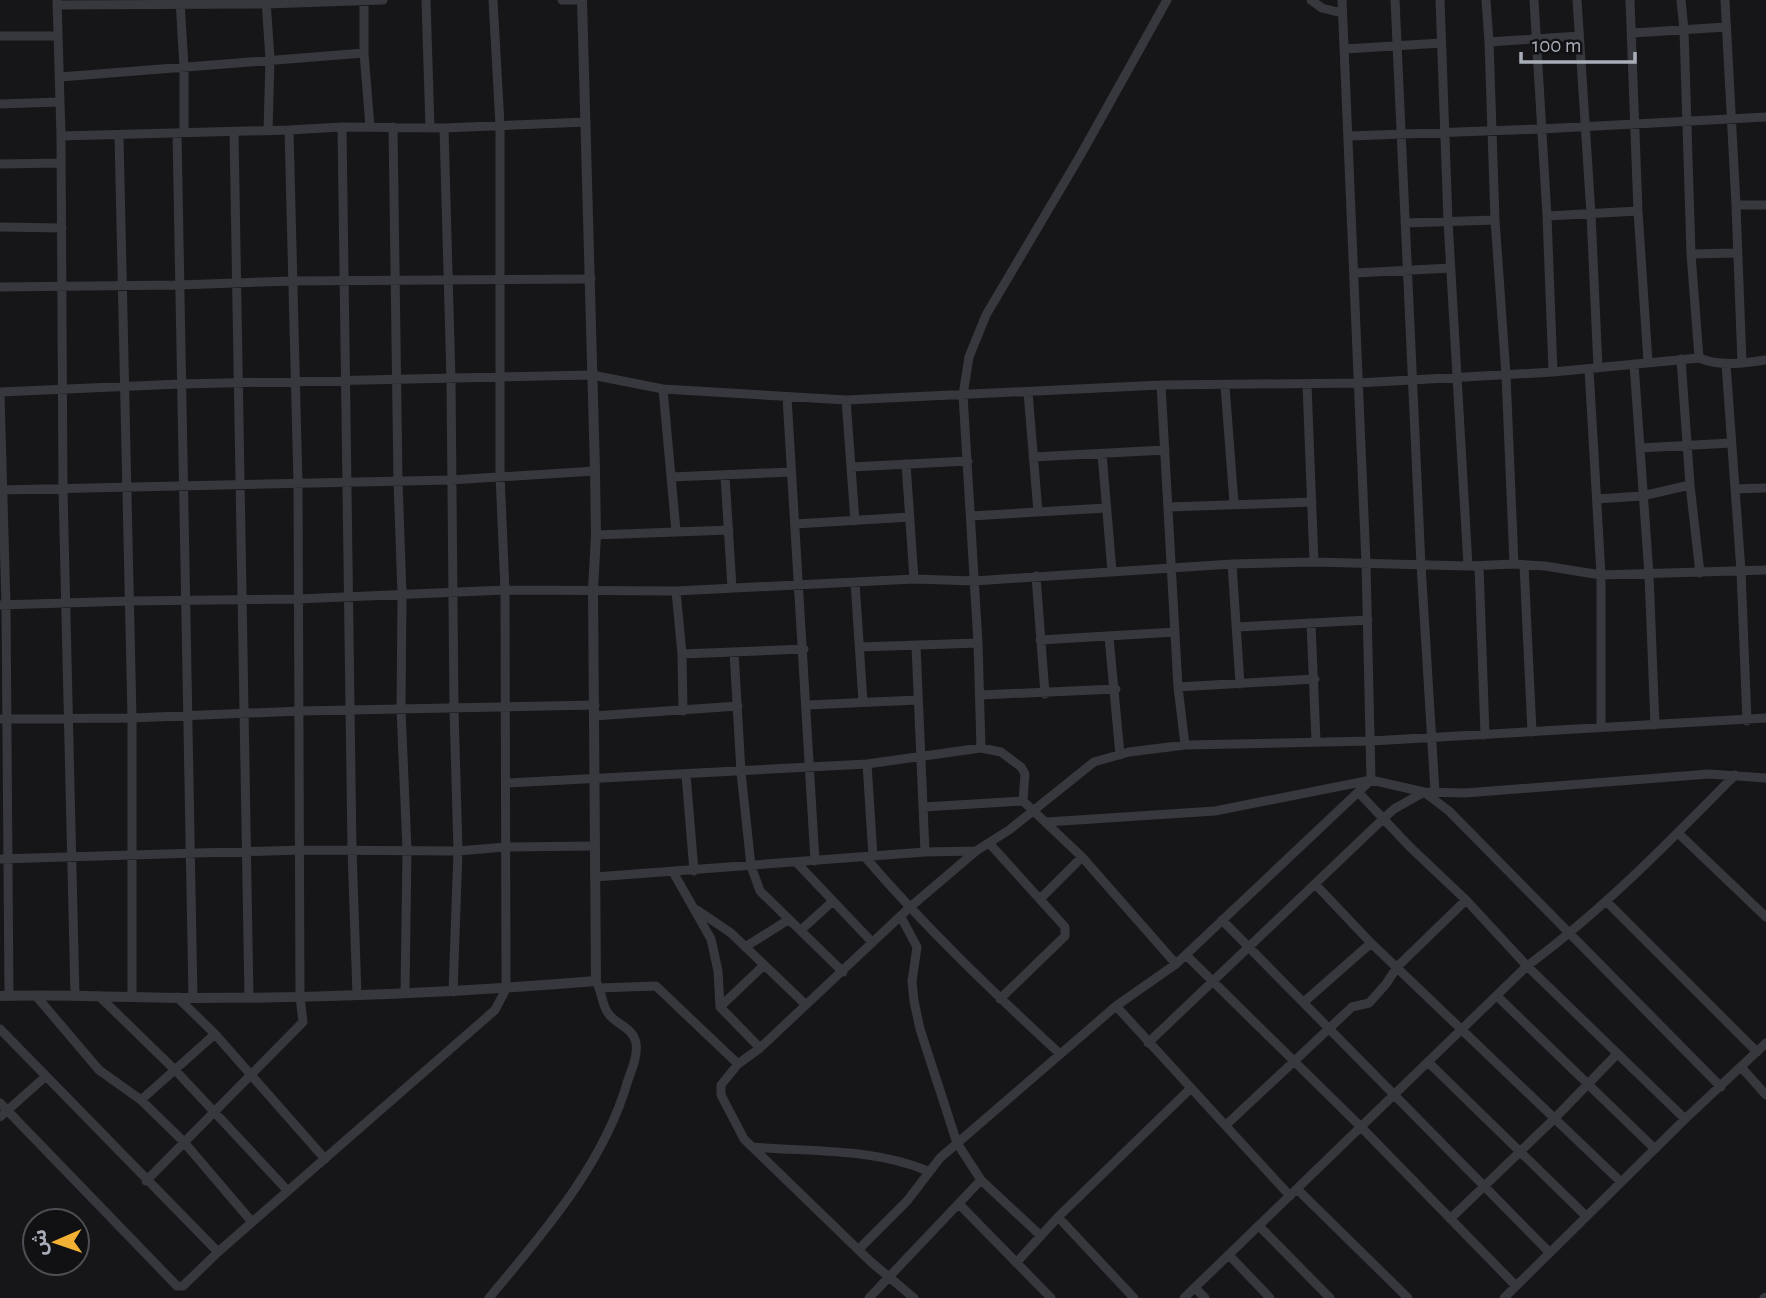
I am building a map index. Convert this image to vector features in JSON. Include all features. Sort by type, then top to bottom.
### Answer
[{"type":"street","points":[[364,0],[364,53],[370,127]]},
{"type":"street","points":[[75,996],[63,490],[61,136],[57,2],[383,0]]},
{"type":"street","points":[[426,0],[430,128]]},
{"type":"street","points":[[45,1077],[2,1110],[177,1286],[183,1286],[218,1252],[495,1010],[506,989],[505,590],[500,475],[500,125],[493,0]]},
{"type":"street","points":[[489,1298],[533,1247],[575,1189],[620,1110],[634,1063],[635,1041],[631,1032],[607,1012],[598,984],[594,846],[593,590],[596,535],[582,0],[562,0]]},
{"type":"street","points":[[981,748],[981,695],[963,396],[969,357],[986,315],[1167,0]]},
{"type":"street","points":[[1311,0],[1322,8],[1342,13]]},
{"type":"street","points":[[859,1249],[906,1201],[928,1171],[957,1143],[1116,1006],[1176,964],[1371,780],[1366,564],[1350,136],[1342,0]]},
{"type":"street","points":[[1395,0],[1421,565],[1435,792]]},
{"type":"street","points":[[1440,0],[1448,221],[1468,566]]},
{"type":"street","points":[[1486,0],[1495,220],[1532,732]]},
{"type":"street","points":[[1534,0],[1553,372]]},
{"type":"street","points":[[1577,0],[1591,214],[1593,368],[1601,575],[1601,727]]},
{"type":"street","points":[[1630,0],[1638,211],[1648,362]]},
{"type":"street","points":[[1681,0],[1691,254],[1699,358]]},
{"type":"street","points":[[1725,0],[1742,363]]},
{"type":"street","points":[[180,1],[184,67],[180,133],[178,285],[193,998]]},
{"type":"street","points":[[266,2],[270,59],[268,131]]},
{"type":"street","points":[[1633,33],[1726,27]]},
{"type":"street","points":[[0,36],[57,36]]},
{"type":"street","points":[[1489,42],[1579,36]]},
{"type":"street","points":[[1345,49],[1441,43]]},
{"type":"street","points":[[60,77],[364,53]]},
{"type":"street","points":[[0,104],[59,102]]},
{"type":"street","points":[[1350,136],[1766,117]]},
{"type":"street","points":[[61,136],[342,127],[444,128],[586,122]]},
{"type":"street","points":[[342,127],[352,850],[357,995]]},
{"type":"street","points":[[393,127],[402,594],[401,710],[407,849],[405,993]]},
{"type":"street","points":[[444,128],[451,380],[458,851],[453,992]]},
{"type":"street","points":[[146,1181],[303,1023],[300,997],[298,484],[289,130]]},
{"type":"street","points":[[234,132],[249,998]]},
{"type":"street","points":[[119,136],[132,718],[132,996]]},
{"type":"street","points":[[0,164],[60,163]]},
{"type":"street","points":[[1736,205],[1766,205]]},
{"type":"street","points":[[1547,216],[1638,211]]},
{"type":"street","points":[[1405,223],[1495,220]]},
{"type":"street","points":[[0,227],[62,228]]},
{"type":"street","points":[[1691,254],[1737,253]]},
{"type":"street","points":[[1354,273],[1451,268]]},
{"type":"street","points":[[0,287],[591,279]]},
{"type":"street","points":[[738,1064],[656,986],[598,984],[453,992],[249,998],[4,996],[0,393],[180,384],[592,376],[663,389],[846,400],[1161,385],[1307,385],[1413,381],[1553,372],[1681,359],[1699,358],[1726,364],[1766,360]]},
{"type":"street","points":[[1681,359],[1690,485],[1700,572]]},
{"type":"street","points":[[1634,364],[1649,575],[1655,725]]},
{"type":"street","points":[[1726,364],[1741,571],[1747,721]]},
{"type":"street","points":[[1161,385],[1178,687],[1185,745]]},
{"type":"street","points":[[1307,385],[1314,562]]},
{"type":"street","points":[[1225,386],[1234,503]]},
{"type":"street","points":[[663,389],[676,531]]},
{"type":"street","points":[[1028,391],[1038,512]]},
{"type":"street","points":[[788,397],[815,861]]},
{"type":"street","points":[[846,400],[855,521]]},
{"type":"street","points":[[1640,448],[1731,443]]},
{"type":"street","points":[[1033,457],[1165,450]]},
{"type":"street","points":[[1102,454],[1112,571]]},
{"type":"street","points":[[851,467],[968,461]]},
{"type":"street","points":[[906,464],[914,579]]},
{"type":"street","points":[[2,490],[451,480],[594,471]]},
{"type":"street","points":[[671,478],[791,472]]},
{"type":"street","points":[[725,476],[733,588]]},
{"type":"street","points":[[1597,499],[1642,495],[1690,485]]},
{"type":"street","points":[[1735,489],[1766,488]]},
{"type":"street","points":[[1169,507],[1312,502]]},
{"type":"street","points":[[971,516],[1106,508]]},
{"type":"street","points":[[795,524],[910,517]]},
{"type":"street","points":[[596,535],[729,530]]},
{"type":"street","points":[[3,605],[298,599],[505,590],[677,591],[914,579],[974,581],[1232,564],[1314,562],[1468,566],[1519,564],[1601,575],[1766,570]]},
{"type":"street","points":[[1232,564],[1240,684]]},
{"type":"street","points":[[1479,566],[1485,735]]},
{"type":"street","points":[[1036,576],[1045,694]]},
{"type":"street","points":[[855,582],[863,702]]},
{"type":"street","points":[[677,591],[683,711]]},
{"type":"street","points":[[1237,626],[1368,621]]},
{"type":"street","points":[[1311,623],[1316,741]]},
{"type":"street","points":[[1040,639],[1175,632]]},
{"type":"street","points":[[1109,637],[1116,689],[1120,755]]},
{"type":"street","points":[[860,648],[978,643]]},
{"type":"street","points":[[916,646],[925,852]]},
{"type":"street","points":[[682,654],[803,649]]},
{"type":"street","points":[[734,652],[741,772],[751,866],[760,891],[843,972]]},
{"type":"street","points":[[1178,687],[1315,679]]},
{"type":"street","points":[[981,695],[1116,689]]},
{"type":"street","points":[[807,705],[918,700]]},
{"type":"street","points":[[3,719],[506,707],[683,711],[738,706]]},
{"type":"street","points":[[914,1298],[887,1276],[752,1147],[739,1130],[721,1095],[722,1085],[738,1064],[760,1048],[909,908],[976,852],[1025,818],[1088,766],[1120,755],[1185,745],[1371,741],[1766,718]]},
{"type":"street","points":[[506,783],[867,764],[981,748],[1001,752],[1021,767],[1025,774],[1023,801]]},
{"type":"street","points":[[867,764],[869,856],[909,908],[1000,999],[1060,1054]]},
{"type":"street","points":[[1047,822],[1215,811],[1371,780],[1424,792],[1465,793],[1709,774],[1766,778]]},
{"type":"street","points":[[686,775],[694,871]]},
{"type":"street","points":[[1184,1298],[1394,1092],[1527,967],[1571,934],[1607,902],[1735,775]]},
{"type":"street","points":[[1148,1043],[1383,819],[1424,792]]},
{"type":"street","points":[[1424,792],[1449,811],[1721,1087]]},
{"type":"street","points":[[1359,793],[1466,900],[1527,967],[1685,1119]]},
{"type":"street","points":[[924,807],[1023,801],[1082,857],[1176,964]]},
{"type":"street","points":[[1678,833],[1766,917]]},
{"type":"street","points":[[989,843],[1065,927],[1065,936],[1000,999]]},
{"type":"street","points":[[4,859],[245,851],[458,851],[505,847],[594,846]]},
{"type":"street","points":[[595,877],[925,852],[976,852]]},
{"type":"street","points":[[1040,899],[1082,857]]},
{"type":"street","points":[[797,863],[872,942]]},
{"type":"street","points":[[673,872],[711,939],[718,971],[720,1007],[760,1048]]},
{"type":"street","points":[[1315,885],[1371,943],[1621,1182]]},
{"type":"street","points":[[1226,1125],[1352,1007],[1369,1003],[1397,967],[1466,900]]},
{"type":"street","points":[[801,930],[833,901]]},
{"type":"street","points":[[1607,902],[1758,1052]]},
{"type":"street","points":[[696,909],[731,933],[806,1005]]},
{"type":"street","points":[[901,917],[917,947],[912,981],[920,1029],[957,1143],[981,1180],[1041,1236]]},
{"type":"street","points":[[745,947],[788,919]]},
{"type":"street","points":[[1223,920],[1549,1252]]},
{"type":"street","points":[[1304,1002],[1371,943]]},
{"type":"street","points":[[1186,955],[1360,1126],[1516,1286]]},
{"type":"street","points":[[720,1007],[763,966]]},
{"type":"street","points":[[99,996],[176,1071],[288,1191]]},
{"type":"street","points":[[1497,996],[1655,1149]]},
{"type":"street","points":[[37,997],[99,1070],[141,1100],[183,1141],[252,1222]]},
{"type":"street","points":[[177,997],[215,1034],[325,1159]]},
{"type":"street","points":[[1116,1006],[1190,1089],[1293,1192],[1408,1298]]},
{"type":"street","points":[[0,1029],[218,1252]]},
{"type":"street","points":[[141,1100],[215,1034]]},
{"type":"street","points":[[1504,1298],[1685,1119],[1766,1044]]},
{"type":"street","points":[[1450,1219],[1617,1054]]},
{"type":"street","points":[[1427,1062],[1586,1216]]},
{"type":"street","points":[[1742,1068],[1766,1095]]},
{"type":"street","points":[[1016,1263],[1058,1217],[1190,1089]]},
{"type":"street","points":[[752,1147],[850,1152],[899,1161],[928,1171]]},
{"type":"street","points":[[869,1298],[981,1180]]},
{"type":"street","points":[[959,1203],[1044,1296]]},
{"type":"street","points":[[1058,1217],[1134,1298]]},
{"type":"street","points":[[1259,1226],[1330,1298]]},
{"type":"street","points":[[1229,1255],[1270,1298]]},
{"type":"street","points":[[1195,1288],[1205,1298]]}]
